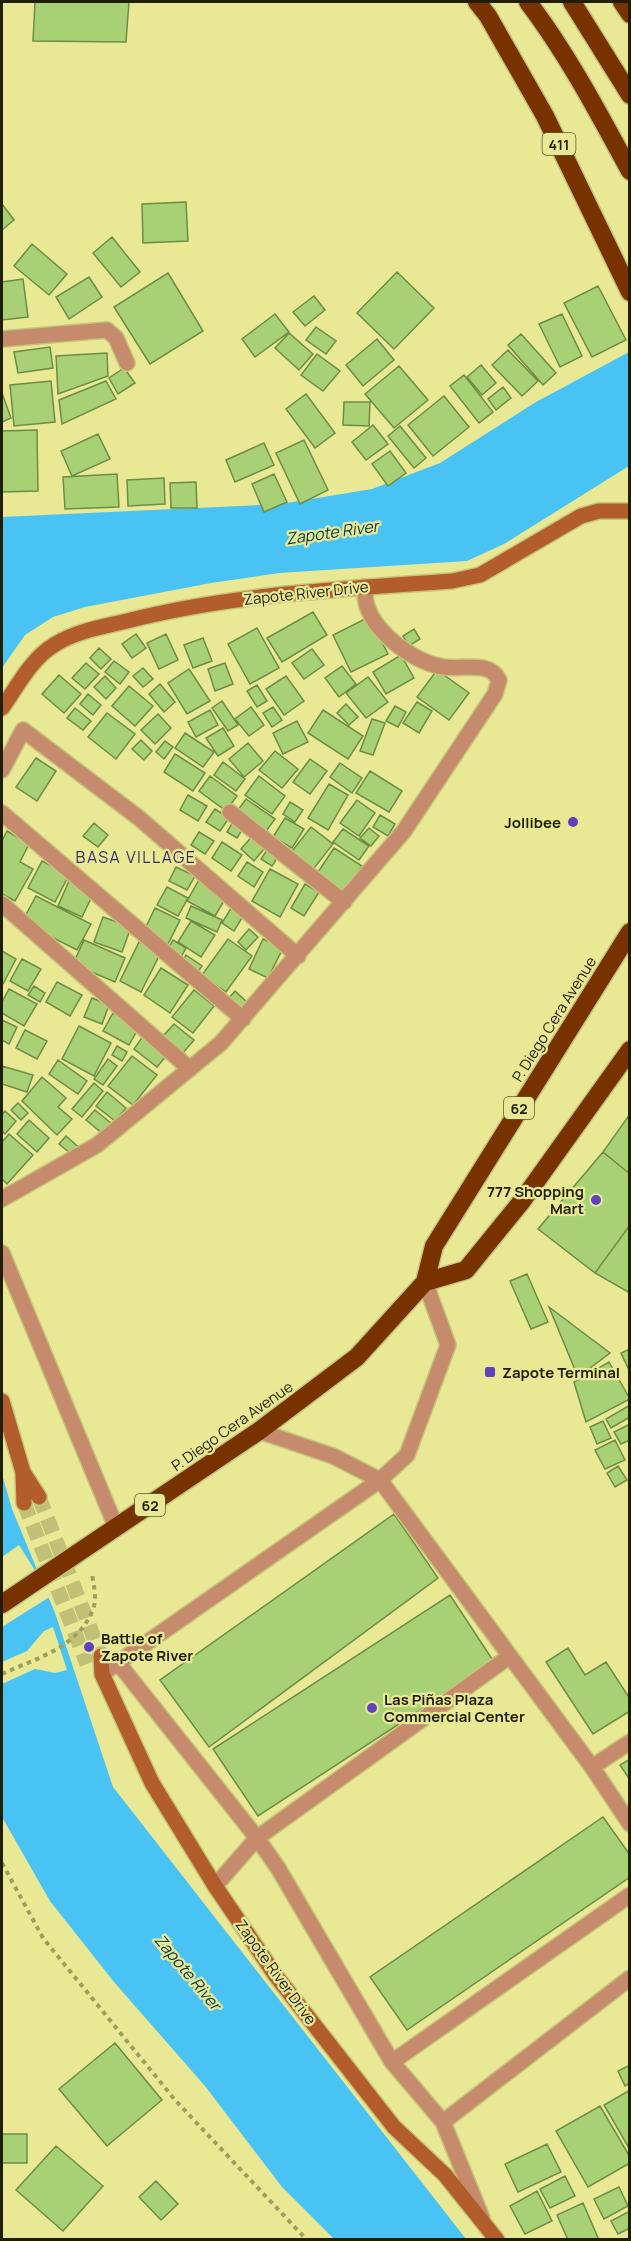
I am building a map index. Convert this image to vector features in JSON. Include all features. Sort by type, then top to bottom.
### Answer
[{"type":"highway","name":"411","points":[[477,2],[488,16],[544,116],[630,292]]},
{"type":"highway","points":[[528,2],[551,33],[579,79],[630,171]]},
{"type":"highway","points":[[572,2],[630,95]]},
{"type":"highway","points":[[622,2],[630,14]]},
{"type":"highway","name":"P. Diego Cera Avenue","points":[[2,1604],[259,1431],[357,1357],[426,1282],[434,1246],[630,932]]},
{"type":"highway","points":[[426,1282],[466,1270],[522,1201],[630,1050]]},
{"type":"main road","name":"Zapote River Drive","points":[[2,708],[34,663],[53,646],[78,633],[180,608],[364,587],[452,581],[480,575],[581,516],[599,511],[630,511]]},
{"type":"main road","points":[[2,1401],[23,1472],[24,1503]]},
{"type":"main road","points":[[23,1472],[39,1497]]},
{"type":"main road","points":[[87,1664],[102,1668]]},
{"type":"main road","name":"Zapote River Drive","points":[[102,1668],[152,1783],[215,1886],[276,1976],[394,2127],[445,2175],[497,2240]]},
{"type":"street","points":[[2,339],[107,330],[116,338],[127,363]]},
{"type":"street","points":[[2,1199],[97,1145],[221,1043],[404,831],[495,694],[499,681],[496,675],[487,669],[443,667],[421,660],[384,631],[367,607],[364,587]]},
{"type":"street","points":[[2,770],[23,730],[139,818],[298,956]]},
{"type":"street","points":[[230,812],[344,902]]},
{"type":"street","points":[[2,813],[243,1019]]},
{"type":"street","points":[[2,904],[190,1069]]},
{"type":"street","points":[[2,1253],[116,1527]]},
{"type":"street","points":[[102,1668],[119,1664],[380,1480],[407,1455],[448,1345],[426,1282]]},
{"type":"street","points":[[259,1431],[333,1456],[380,1480],[592,1767],[630,1824]]},
{"type":"street","points":[[215,1886],[257,1838],[510,1656]]},
{"type":"street","points":[[119,1664],[257,1838],[278,1868],[392,2062],[442,2122],[483,2221]]},
{"type":"street","points":[[592,1767],[630,1742]]},
{"type":"street","points":[[392,2062],[630,1895]]},
{"type":"street","points":[[442,2122],[630,1978]]},
{"type":"path","points":[[2,1674],[59,1649],[81,1632],[95,1604],[91,1545]]},
{"type":"path","points":[[2,1863],[43,1938],[175,2100],[307,2240]]},
{"type":"water","name":"Zapote River","points":[[629,352],[629,466],[504,544],[467,561],[279,573],[211,583],[85,607],[53,617],[25,635],[2,668],[2,517],[281,504],[372,489],[440,463],[536,402]]},
{"type":"water","name":"Zapote River","points":[[2,1474],[12,1509],[55,1613],[113,1787],[466,2239],[334,2239],[282,2187],[205,2086],[114,1982],[50,1901],[2,1817]]},
{"type":"pier","points":[[19,1545],[51,1596],[2,1627],[2,1557]]},
{"type":"pier","points":[[53,1627],[67,1670],[55,1673],[35,1669],[2,1684],[2,1662],[27,1651],[44,1631]]},
{"type":"building","points":[[35,2],[129,2],[126,42],[33,41]]},
{"type":"building","points":[[186,202],[188,241],[143,243],[142,204]]},
{"type":"building","points":[[2,204],[14,220],[2,230]]},
{"type":"building","points":[[112,237],[140,272],[121,287],[93,253]]},
{"type":"building","points":[[32,244],[67,274],[49,295],[14,266]]},
{"type":"building","points":[[397,272],[434,308],[394,349],[357,313]]},
{"type":"building","points":[[168,273],[203,331],[150,364],[114,307]]},
{"type":"building","points":[[89,277],[102,297],[69,319],[56,297]]},
{"type":"building","points":[[23,279],[28,317],[2,320],[2,282]]},
{"type":"building","points":[[598,286],[626,340],[592,357],[564,303]]},
{"type":"building","points":[[314,296],[325,310],[305,326],[293,312]]},
{"type":"building","points":[[275,314],[289,332],[255,357],[242,339]]},
{"type":"building","points":[[562,314],[582,356],[560,367],[539,324]]},
{"type":"building","points":[[316,327],[336,341],[326,354],[306,340]]},
{"type":"building","points":[[289,333],[313,354],[299,370],[275,348]]},
{"type":"building","points":[[521,334],[556,373],[543,385],[508,345]]},
{"type":"building","points":[[377,339],[394,360],[363,386],[346,365]]},
{"type":"building","points":[[50,347],[53,368],[18,373],[14,352]]},
{"type":"building","points":[[508,350],[538,381],[522,396],[492,365]]},
{"type":"building","points":[[107,353],[108,376],[58,394],[56,356]]},
{"type":"building","points":[[317,354],[340,371],[323,391],[301,375]]},
{"type":"building","points":[[481,365],[496,383],[482,395],[467,377]]},
{"type":"building","points":[[399,366],[428,400],[394,428],[365,394]]},
{"type":"building","points":[[124,368],[135,383],[118,394],[109,378]]},
{"type":"building","points":[[464,375],[493,412],[479,423],[450,386]]},
{"type":"building","points":[[51,381],[55,422],[14,426],[10,385]]},
{"type":"building","points":[[106,381],[116,399],[62,424],[59,400]]},
{"type":"building","points":[[503,387],[511,398],[496,410],[488,399]]},
{"type":"building","points":[[2,393],[11,418],[2,422]]},
{"type":"building","points":[[306,394],[335,433],[315,448],[286,409]]},
{"type":"building","points":[[444,396],[469,427],[433,456],[408,425]]},
{"type":"building","points":[[344,402],[370,402],[369,426],[343,425]]},
{"type":"building","points":[[373,425],[388,444],[366,460],[352,442]]},
{"type":"building","points":[[400,426],[426,458],[414,468],[388,436]]},
{"type":"building","points":[[37,430],[38,491],[2,492],[2,431]]},
{"type":"building","points":[[98,434],[110,459],[72,476],[61,451]]},
{"type":"building","points":[[304,440],[328,490],[300,504],[276,453]]},
{"type":"building","points":[[264,443],[274,465],[235,482],[226,460]]},
{"type":"building","points":[[390,451],[406,473],[388,486],[372,464]]},
{"type":"building","points":[[117,474],[119,507],[65,509],[63,477]]},
{"type":"building","points":[[274,474],[287,502],[264,512],[252,484]]},
{"type":"building","points":[[164,478],[165,504],[128,506],[127,480]]},
{"type":"building","points":[[196,482],[197,508],[171,508],[170,483]]},
{"type":"building","points":[[313,612],[327,635],[282,662],[267,638]]},
{"type":"building","points":[[369,617],[388,654],[351,672],[333,635]]},
{"type":"building","points":[[257,628],[279,668],[250,684],[228,644]]},
{"type":"building","points":[[414,629],[420,639],[409,646],[403,636]]},
{"type":"building","points":[[136,634],[146,648],[132,658],[122,644]]},
{"type":"building","points":[[166,634],[178,660],[159,669],[147,643]]},
{"type":"building","points":[[203,638],[212,661],[193,668],[184,645]]},
{"type":"building","points":[[99,648],[111,659],[101,669],[90,658]]},
{"type":"building","points":[[312,649],[324,665],[304,679],[292,663]]},
{"type":"building","points":[[401,655],[414,678],[386,694],[373,672]]},
{"type":"building","points":[[114,661],[129,672],[120,684],[105,672]]},
{"type":"building","points":[[86,663],[99,674],[85,689],[72,678]]},
{"type":"building","points":[[225,663],[233,684],[215,691],[208,669]]},
{"type":"building","points":[[342,666],[356,684],[339,697],[325,678]]},
{"type":"building","points":[[143,668],[153,679],[143,687],[133,676]]},
{"type":"building","points":[[189,669],[210,701],[187,714],[168,683]]},
{"type":"building","points":[[437,670],[469,693],[449,720],[417,697]]},
{"type":"building","points":[[59,675],[81,694],[64,713],[42,694]]},
{"type":"building","points":[[105,676],[116,688],[106,699],[94,687]]},
{"type":"building","points":[[286,676],[304,701],[284,715],[266,689]]},
{"type":"building","points":[[368,677],[388,702],[366,718],[346,693]]},
{"type":"building","points":[[160,684],[175,702],[164,712],[149,694]]},
{"type":"building","points":[[257,685],[267,701],[257,707],[247,691]]},
{"type":"building","points":[[129,686],[153,706],[135,726],[112,706]]},
{"type":"building","points":[[88,694],[101,705],[93,715],[80,704]]},
{"type":"building","points":[[222,701],[238,725],[228,731],[212,708]]},
{"type":"building","points":[[417,702],[432,711],[419,733],[403,723]]},
{"type":"building","points":[[346,704],[358,717],[349,725],[337,713]]},
{"type":"building","points":[[395,706],[406,712],[398,727],[386,721]]},
{"type":"building","points":[[251,707],[264,725],[249,736],[235,719]]},
{"type":"building","points":[[273,707],[282,720],[272,727],[263,713]]},
{"type":"building","points":[[75,708],[91,721],[83,730],[67,718]]},
{"type":"building","points":[[210,710],[218,725],[196,737],[188,722]]},
{"type":"building","points":[[323,710],[363,736],[348,759],[308,733]]},
{"type":"building","points":[[107,713],[135,734],[116,759],[88,737]]},
{"type":"building","points":[[158,714],[171,728],[155,744],[141,730]]},
{"type":"building","points":[[372,719],[385,723],[373,755],[360,751]]},
{"type":"building","points":[[297,721],[308,742],[283,754],[273,733]]},
{"type":"building","points":[[223,728],[234,746],[218,756],[206,738]]},
{"type":"building","points":[[185,733],[214,752],[203,767],[175,748]]},
{"type":"building","points":[[141,740],[152,751],[144,760],[132,749]]},
{"type":"building","points":[[165,741],[173,747],[164,759],[156,752]]},
{"type":"building","points":[[248,743],[263,761],[244,777],[229,759]]},
{"type":"building","points":[[275,751],[298,769],[282,788],[259,770]]},
{"type":"building","points":[[175,754],[205,773],[193,791],[164,772]]},
{"type":"building","points":[[36,758],[56,771],[37,801],[16,787]]},
{"type":"building","points":[[310,759],[327,771],[310,794],[293,782]]},
{"type":"building","points":[[223,762],[245,779],[236,791],[214,775]]},
{"type":"building","points":[[340,763],[362,778],[352,793],[330,777]]},
{"type":"building","points":[[370,771],[402,791],[389,812],[356,793]]},
{"type":"building","points":[[210,776],[237,796],[226,811],[199,791]]},
{"type":"building","points":[[259,776],[285,796],[272,814],[245,795]]},
{"type":"building","points":[[329,784],[348,795],[328,830],[308,818]]},
{"type":"building","points":[[188,795],[207,806],[198,821],[180,810]]},
{"type":"building","points":[[246,799],[275,819],[264,834],[235,814]]},
{"type":"building","points":[[357,800],[375,813],[359,836],[340,823]]},
{"type":"building","points":[[290,802],[303,810],[295,822],[283,814]]},
{"type":"building","points":[[215,809],[229,818],[220,831],[206,822]]},
{"type":"building","points":[[380,815],[395,824],[388,836],[373,827]]},
{"type":"building","points":[[285,818],[304,829],[292,848],[273,837]]},
{"type":"building","points":[[234,820],[244,827],[237,838],[227,832]]},
{"type":"building","points":[[94,823],[108,835],[98,847],[83,836]]},
{"type":"building","points":[[311,827],[333,844],[311,872],[289,855]]},
{"type":"building","points":[[369,828],[379,836],[371,846],[360,838]]},
{"type":"building","points":[[343,829],[369,846],[359,860],[333,842]]},
{"type":"building","points":[[7,831],[29,844],[20,862],[33,869],[15,901],[2,894],[2,841]]},
{"type":"building","points":[[199,832],[214,841],[205,854],[191,845]]},
{"type":"building","points":[[255,833],[268,844],[254,861],[241,849]]},
{"type":"building","points":[[222,842],[242,855],[231,871],[212,858]]},
{"type":"building","points":[[269,847],[280,854],[272,866],[261,859]]},
{"type":"building","points":[[334,848],[362,866],[344,893],[316,875]]},
{"type":"building","points":[[42,861],[69,875],[55,902],[28,888]]},
{"type":"building","points":[[247,862],[263,872],[254,887],[238,876]]},
{"type":"building","points":[[176,867],[195,876],[187,890],[169,881]]},
{"type":"building","points":[[270,869],[298,884],[280,917],[252,901]]},
{"type":"building","points":[[199,880],[227,896],[215,916],[187,901]]},
{"type":"building","points":[[69,881],[94,892],[82,917],[58,906]]},
{"type":"building","points":[[305,884],[319,892],[304,916],[291,908]]},
{"type":"building","points":[[167,887],[188,898],[178,916],[157,905]]},
{"type":"building","points":[[36,896],[91,924],[77,950],[22,922]]},
{"type":"building","points":[[233,905],[245,913],[234,931],[222,923]]},
{"type":"building","points":[[191,906],[222,920],[217,932],[186,918]]},
{"type":"building","points":[[155,908],[180,920],[168,944],[143,933]]},
{"type":"building","points":[[103,917],[131,927],[122,952],[94,942]]},
{"type":"building","points":[[191,921],[215,935],[201,957],[178,942]]},
{"type":"building","points":[[249,929],[258,937],[246,950],[238,942]]},
{"type":"building","points":[[228,939],[252,956],[226,992],[202,975]]},
{"type":"building","points":[[263,939],[283,948],[268,978],[249,969]]},
{"type":"building","points":[[84,940],[125,958],[115,982],[73,964]]},
{"type":"building","points":[[173,940],[186,948],[180,959],[167,951]]},
{"type":"building","points":[[139,942],[161,952],[141,992],[120,981]]},
{"type":"building","points":[[2,951],[16,959],[3,984],[2,984]]},
{"type":"building","points":[[186,955],[202,966],[196,975],[180,965]]},
{"type":"building","points":[[22,959],[41,969],[28,991],[10,981]]},
{"type":"building","points":[[161,968],[188,985],[170,1013],[144,995]]},
{"type":"building","points":[[57,982],[82,995],[70,1016],[46,1002]]},
{"type":"building","points":[[34,986],[45,993],[40,1002],[28,995]]},
{"type":"building","points":[[9,989],[37,1004],[24,1026],[2,1013],[2,1002]]},
{"type":"building","points":[[194,990],[214,1006],[193,1033],[172,1017]]},
{"type":"building","points":[[235,991],[247,1002],[239,1010],[228,999]]},
{"type":"building","points":[[92,998],[109,1005],[102,1024],[84,1017]]},
{"type":"building","points":[[113,1013],[139,1027],[129,1045],[103,1031]]},
{"type":"building","points":[[2,1020],[17,1027],[9,1044],[2,1040]]},
{"type":"building","points":[[174,1024],[194,1040],[182,1054],[162,1037]]},
{"type":"building","points":[[79,1026],[111,1043],[94,1076],[62,1059]]},
{"type":"building","points":[[25,1030],[47,1041],[37,1059],[16,1048]]},
{"type":"building","points":[[143,1036],[167,1055],[157,1067],[134,1049]]},
{"type":"building","points":[[117,1046],[127,1052],[122,1061],[112,1055]]},
{"type":"building","points":[[132,1056],[157,1075],[133,1105],[108,1086]]},
{"type":"building","points":[[108,1059],[117,1066],[103,1085],[94,1079]]},
{"type":"building","points":[[58,1060],[87,1081],[78,1094],[49,1074]]},
{"type":"building","points":[[2,1066],[33,1075],[27,1092],[2,1084]]},
{"type":"building","points":[[42,1077],[66,1098],[58,1107],[72,1119],[57,1135],[22,1101]]},
{"type":"building","points":[[94,1083],[103,1091],[82,1117],[72,1109]]},
{"type":"building","points":[[107,1092],[126,1108],[115,1121],[96,1106]]},
{"type":"building","points":[[18,1103],[28,1113],[21,1120],[11,1110]]},
{"type":"building","points":[[95,1110],[112,1124],[103,1134],[86,1120]]},
{"type":"building","points":[[5,1111],[16,1121],[5,1134],[2,1131],[2,1115]]},
{"type":"building","points":[[630,1114],[630,1174],[603,1152]]},
{"type":"building","points":[[29,1120],[49,1138],[37,1152],[17,1134]]},
{"type":"building","points":[[9,1134],[33,1155],[7,1184],[2,1179],[2,1142]]},
{"type":"building","points":[[66,1136],[82,1150],[76,1158],[59,1144]]},
{"type":"building","name":"777 Shopping Mart","points":[[603,1152],[630,1174],[630,1225],[595,1273],[538,1229]]},
{"type":"building","points":[[630,1225],[630,1293],[595,1273]]},
{"type":"building","points":[[527,1274],[548,1322],[531,1329],[510,1281]]},
{"type":"building","points":[[549,1307],[610,1353],[578,1377]]},
{"type":"building","points":[[630,1349],[630,1370],[629,1370],[621,1353]]},
{"type":"building","points":[[609,1362],[630,1399],[586,1422],[574,1382]]},
{"type":"building","points":[[630,1405],[630,1417],[611,1428],[606,1419]]},
{"type":"building","points":[[603,1421],[611,1438],[597,1444],[590,1427]]},
{"type":"building","points":[[630,1424],[630,1440],[621,1444],[614,1432]]},
{"type":"building","points":[[615,1440],[625,1460],[605,1469],[595,1450]]},
{"type":"building","points":[[618,1466],[627,1480],[615,1487],[607,1473]]},
{"type":"building","points":[[394,1514],[438,1578],[209,1747],[160,1680]]},
{"type":"building","points":[[450,1595],[494,1662],[258,1816],[213,1749]]},
{"type":"building","points":[[568,1648],[585,1675],[606,1662],[630,1699],[630,1711],[593,1734],[546,1662]]},
{"type":"building","points":[[630,1759],[630,1780],[620,1765]]},
{"type":"building","points":[[603,1817],[630,1855],[630,1877],[407,2030],[370,1977]]},
{"type":"building","points":[[115,2043],[162,2100],[107,2146],[59,2089]]},
{"type":"building","points":[[630,2065],[630,2083],[625,2086],[618,2071]]},
{"type":"building","points":[[630,2090],[630,2150],[604,2105]]},
{"type":"building","points":[[600,2106],[630,2157],[630,2163],[588,2187],[556,2131]]},
{"type":"building","points":[[2,2134],[27,2134],[27,2163],[2,2163]]},
{"type":"building","points":[[547,2144],[561,2172],[518,2192],[505,2164]]},
{"type":"building","points":[[56,2146],[103,2186],[63,2231],[16,2190]]},
{"type":"building","points":[[565,2176],[575,2196],[550,2208],[540,2189]]},
{"type":"building","points":[[156,2181],[178,2204],[161,2220],[139,2197]]},
{"type":"building","points":[[619,2187],[628,2206],[604,2219],[594,2199]]},
{"type":"building","points":[[537,2191],[552,2221],[525,2234],[510,2206]]},
{"type":"building","points":[[583,2203],[599,2240],[568,2240],[557,2215]]},
{"type":"building","points":[[630,2211],[630,2228],[618,2234],[611,2221]]},
{"type":"tunnel","points":[[39,1497],[101,1656]]},
{"type":"tunnel","points":[[24,1503],[87,1664]]},
{"type":"place","name":"Jollibee","points":[[573,822]]},
{"type":"place","name":"777 Shopping Mart","points":[[596,1200]]},
{"type":"place","name":"Zapote Terminal","points":[[490,1372]]},
{"type":"place","name":"Battle of Zapote River","points":[[89,1647]]},
{"type":"place","name":"Las Piñas Plaza Commercial Center","points":[[372,1708]]},
{"type":"district","name":"BASA VILLAGE","points":[[136,857]]}]
